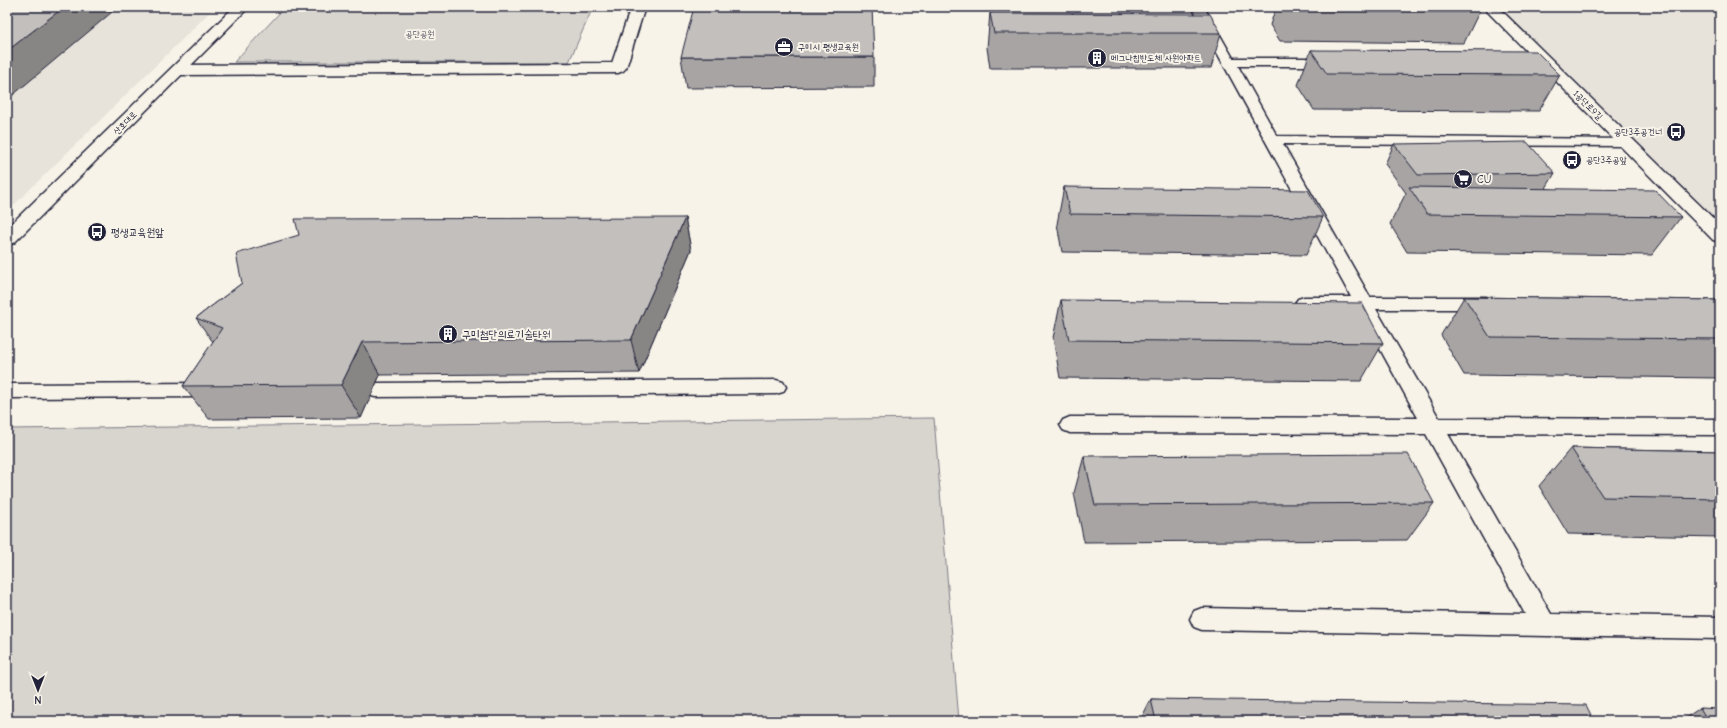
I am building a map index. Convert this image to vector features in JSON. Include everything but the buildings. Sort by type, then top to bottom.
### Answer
[{"type":"street","name":"산호대로","points":[[7,239],[242,7]]},
{"type":"street","points":[[178,70],[618,68],[638,7]]},
{"type":"street","name":"1공단로9길","points":[[1490,7],[1625,142],[1718,232]]},
{"type":"lane","points":[[1198,7],[1544,625]]},
{"type":"lane","points":[[1229,62],[1347,62]]},
{"type":"lane","points":[[1273,140],[1625,142]]},
{"type":"lane","points":[[1285,302],[1499,303]]},
{"type":"lane","points":[[375,390],[776,387]]},
{"type":"lane","points":[[7,391],[227,390]]},
{"type":"lane","points":[[1070,425],[1720,427]]},
{"type":"lane","points":[[1202,619],[1720,628]]},
{"type":"shaded area","points":[[7,7],[215,7],[7,212]]},
{"type":"shaded area","points":[[1490,7],[1720,7],[1720,236]]},
{"type":"green space","name":"공단공원","points":[[285,7],[593,7],[569,62],[234,62]]},
{"type":"green space","points":[[934,418],[959,721],[7,721],[7,429]]},
{"type":"place","name":"구미시 평생교육원","points":[[784,47]]},
{"type":"place","name":"메그나칩반도체 사원아파트","points":[[1097,58]]},
{"type":"place","name":"공단3주공건너","points":[[1676,132]]},
{"type":"place","name":"공단3주공앞","points":[[1572,160]]},
{"type":"place","name":"CU","points":[[1463,179]]},
{"type":"place","name":"평생교육원앞","points":[[97,232]]},
{"type":"place","name":"구미첨단의료기술타워","points":[[448,334]]}]
